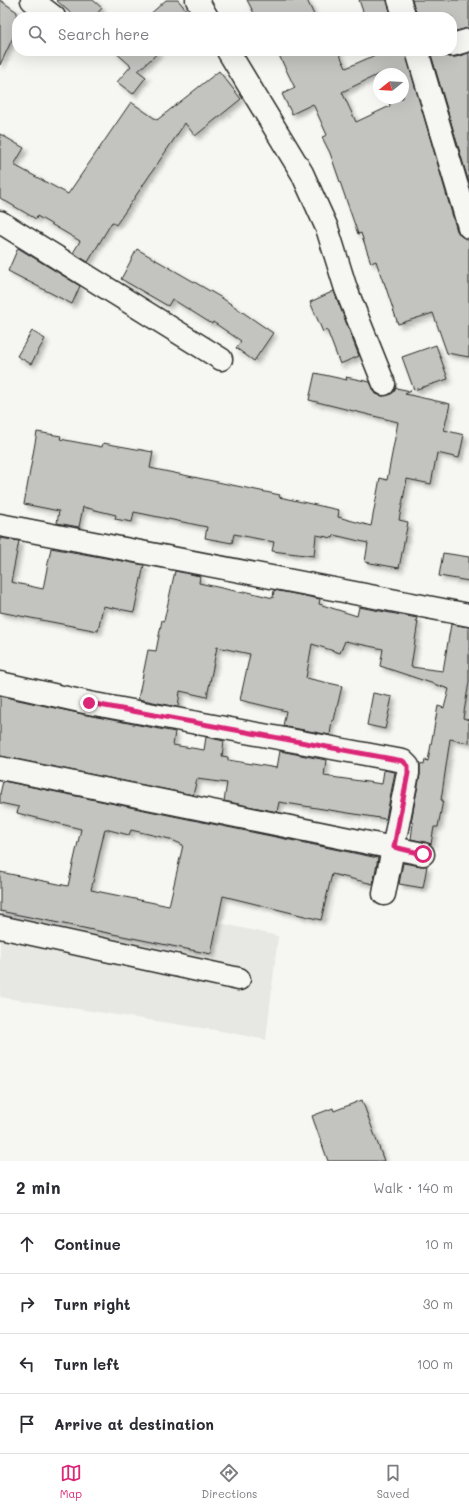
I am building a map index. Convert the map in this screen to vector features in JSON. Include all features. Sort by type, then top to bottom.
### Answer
[{"type":"street","points":[[32,0],[48,12]]},
{"type":"street","points":[[197,0],[204,12]]},
{"type":"street","points":[[399,0],[403,12]]},
{"type":"street","points":[[457,44],[469,40]]},
{"type":"street","points":[[231,56],[302,173],[327,228],[346,289],[384,384]]},
{"type":"street","points":[[424,56],[469,227]]},
{"type":"street","points":[[0,222],[221,359]]},
{"type":"street","points":[[0,525],[469,615]]},
{"type":"street","points":[[0,683],[89,703],[403,761],[408,766],[408,773],[384,894]]},
{"type":"street","points":[[0,768],[423,854]]},
{"type":"street","points":[[0,927],[239,979]]},
{"type":"shaded area","points":[[0,874],[278,936],[266,1040],[221,1031],[0,997]]},
{"type":"building","points":[[0,0],[17,12],[12,12],[12,40],[0,65]]},
{"type":"building","points":[[56,0],[93,0],[102,8],[98,12],[69,12]]},
{"type":"building","points":[[166,0],[178,0],[188,12],[153,12]]},
{"type":"building","points":[[247,0],[307,0],[313,12],[253,12]]},
{"type":"building","points":[[359,0],[387,0],[391,12],[363,12]]},
{"type":"building","points":[[412,0],[469,0],[469,28],[457,31],[457,12],[416,12]]},
{"type":"building","points":[[469,53],[469,183],[431,56],[456,57]]},
{"type":"building","points":[[120,56],[154,56],[138,71],[146,77],[133,94],[117,82],[131,66]]},
{"type":"building","points":[[279,56],[340,56],[346,68],[373,56],[406,56],[457,231],[461,236],[469,239],[469,357],[447,353],[433,313],[398,324],[376,261],[371,263],[361,233],[358,234],[330,153],[322,137],[327,135],[313,104],[292,114],[282,94],[295,88]]},
{"type":"building","points":[[219,71],[241,99],[195,136],[185,123],[116,225],[112,222],[88,262],[73,253],[80,241],[37,216],[36,219],[0,198],[0,134],[24,148],[14,165],[68,194],[131,102],[157,120]]},
{"type":"building","points":[[18,248],[80,286],[72,304],[8,271]]},
{"type":"building","points":[[137,249],[222,298],[273,333],[254,361],[236,348],[241,341],[213,322],[212,324],[172,299],[168,306],[121,279]]},
{"type":"building","points":[[334,291],[359,356],[340,364],[327,330],[323,332],[310,302]]},
{"type":"building","points":[[32,331],[45,339],[31,364],[17,356]]},
{"type":"building","points":[[436,345],[448,379],[414,390],[402,357]]},
{"type":"building","points":[[315,373],[347,380],[346,377],[370,382],[376,394],[382,396],[389,395],[394,392],[396,388],[411,391],[405,394],[450,404],[444,430],[464,435],[459,458],[437,453],[431,484],[407,479],[399,520],[408,522],[399,568],[365,562],[368,543],[334,535],[333,538],[316,535],[314,556],[272,551],[274,542],[234,534],[232,543],[205,538],[207,527],[134,512],[132,522],[115,519],[116,515],[83,507],[79,527],[57,523],[59,511],[24,504],[37,432],[61,436],[60,439],[102,447],[103,443],[153,452],[150,468],[280,495],[279,497],[339,510],[338,517],[371,526],[380,478],[387,480],[398,422],[309,400]]},
{"type":"building","points":[[0,538],[19,541],[11,582],[43,589],[51,548],[144,565],[134,612],[103,606],[98,631],[0,612]]},
{"type":"building","points":[[443,553],[469,557],[469,581],[439,576]]},
{"type":"building","points":[[175,571],[200,576],[199,583],[244,593],[244,591],[273,598],[274,590],[320,599],[319,604],[357,616],[359,607],[417,618],[416,621],[418,621],[411,667],[443,671],[451,624],[469,627],[469,682],[463,718],[469,720],[469,743],[450,739],[441,800],[443,800],[438,827],[434,827],[431,844],[411,839],[413,823],[411,822],[420,775],[420,764],[424,765],[425,760],[428,761],[438,706],[444,708],[449,689],[380,666],[383,649],[345,641],[340,653],[312,644],[306,678],[342,686],[334,720],[332,720],[330,735],[283,726],[286,711],[240,700],[250,654],[217,647],[207,697],[180,691],[178,707],[138,699],[148,650],[156,651],[162,620],[164,621]]},
{"type":"building","points":[[373,693],[392,697],[385,729],[367,725]]},
{"type":"building","points":[[0,696],[175,732],[173,745],[204,750],[206,737],[224,741],[222,756],[228,757],[228,760],[277,768],[280,751],[326,760],[324,776],[382,784],[384,770],[395,772],[386,819],[279,802],[277,812],[224,801],[227,783],[197,779],[193,795],[0,756]]},
{"type":"building","points":[[3,781],[378,858],[373,884],[332,874],[321,920],[223,896],[211,954],[0,911],[0,872],[68,886],[81,829],[17,813],[19,807],[0,803],[0,794]],"holes":[[[105,829],[129,835],[131,830],[170,839],[183,845],[169,906],[91,890]]]},
{"type":"building","points":[[403,863],[427,866],[423,888],[399,884]]},
{"type":"building","points":[[362,1100],[384,1161],[328,1161],[312,1116],[333,1108],[334,1111]]},
{"type":"route","points":[[89,703],[403,761],[408,766],[408,773],[394,847],[423,854]]}]
